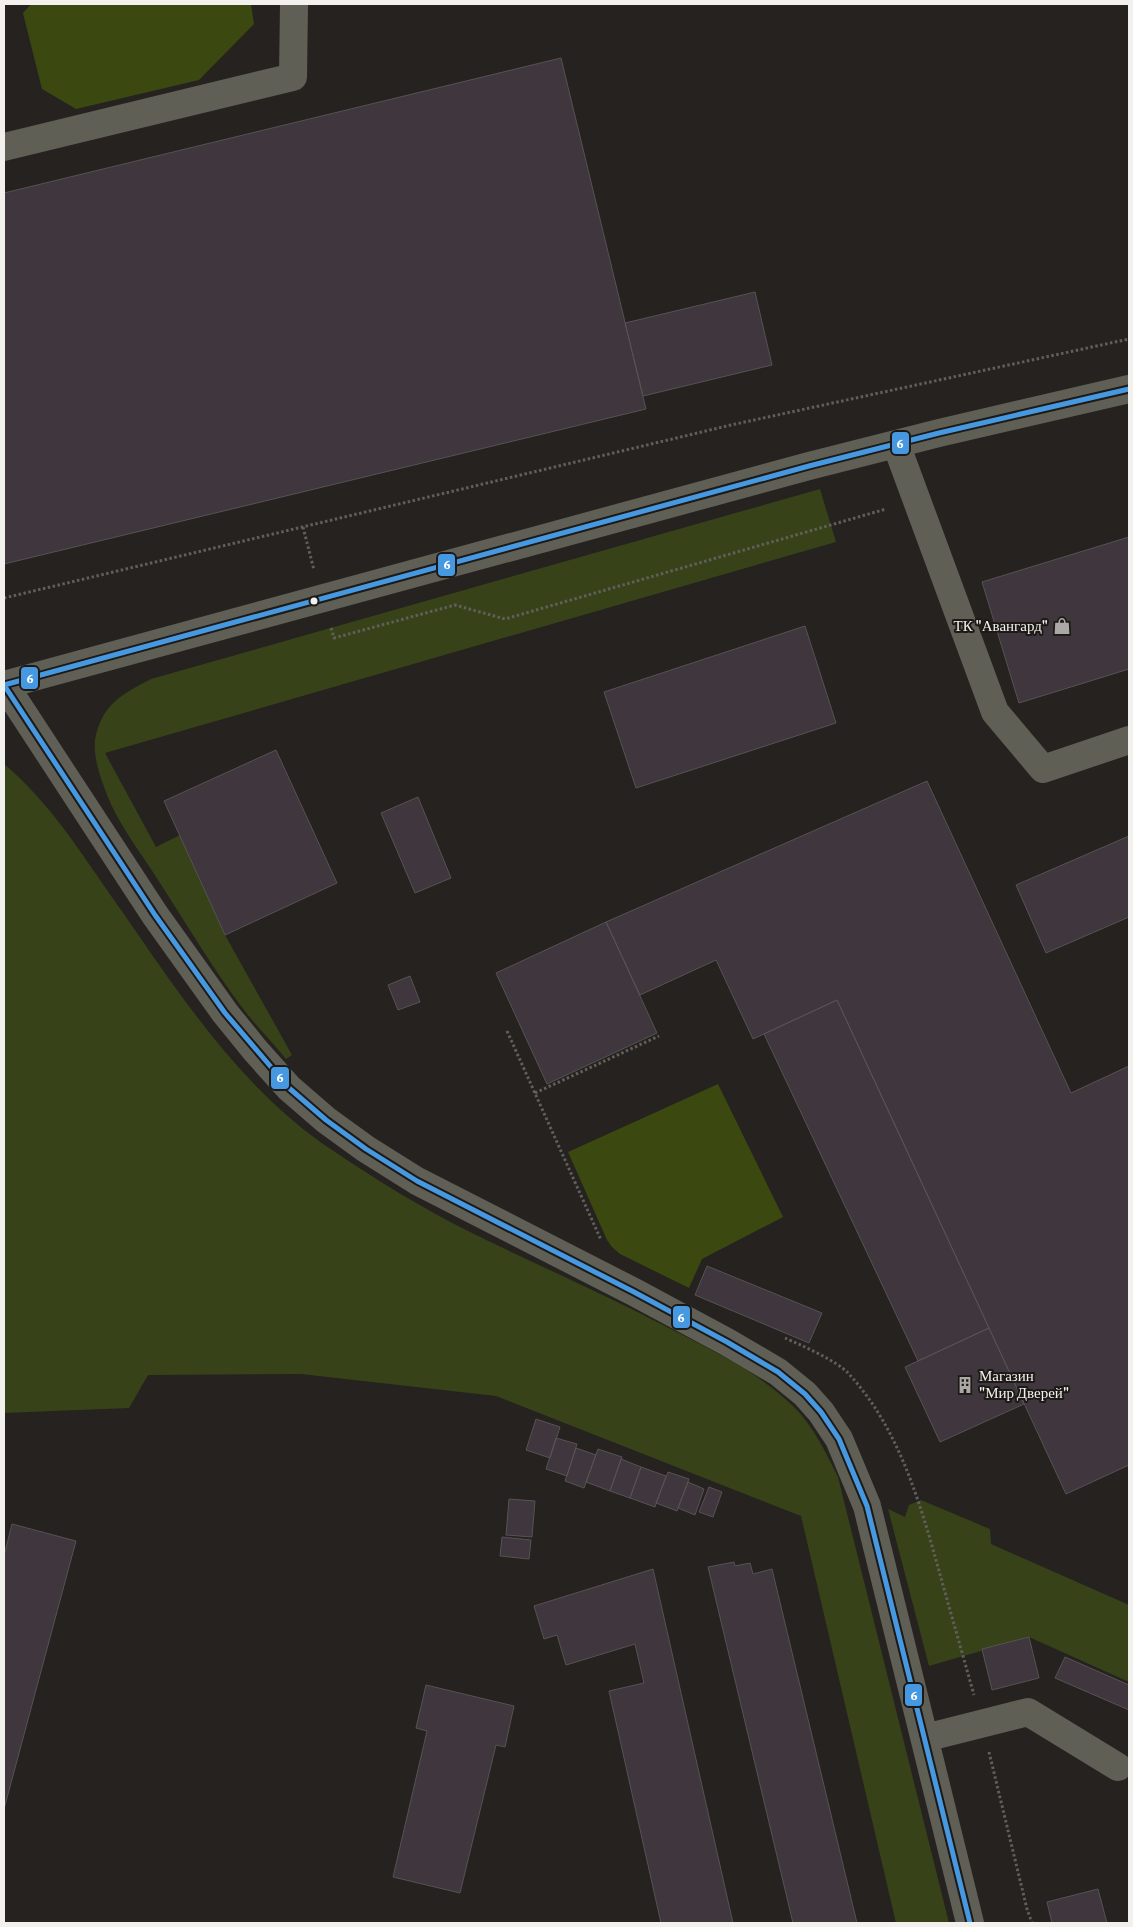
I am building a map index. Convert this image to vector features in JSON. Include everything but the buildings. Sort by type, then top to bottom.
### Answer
[{"type":"street","points":[[4,147],[293,76],[294,4]]},
{"type":"street","points":[[970,1923],[867,1506],[839,1439],[822,1412],[805,1394],[778,1372],[727,1342],[634,1292],[417,1181],[366,1150],[289,1088],[225,1013],[155,915],[4,685],[896,444],[1129,388]]},
{"type":"street","points":[[896,444],[995,712],[1043,768],[1129,740]]},
{"type":"street","points":[[925,1738],[1028,1712],[1118,1767]]},
{"type":"path","points":[[4,598],[731,425],[1129,339]]},
{"type":"path","points":[[303,527],[334,638],[455,605],[505,619],[917,500]]},
{"type":"path","points":[[506,1031],[605,1248]]},
{"type":"path","points":[[535,1093],[659,1036]]},
{"type":"path","points":[[781,1336],[807,1347],[847,1372],[883,1419],[909,1475],[930,1536],[982,1724],[1032,1923]]},
{"type":"green space","points":[[31,4],[251,4],[254,24],[199,80],[76,109],[42,89],[23,13]]},
{"type":"green space","points":[[820,489],[836,542],[105,753],[156,847],[180,835],[225,935],[292,1055],[286,1059],[249,1016],[221,978],[131,839],[112,806],[96,761],[95,740],[102,718],[114,702],[151,679]]},
{"type":"green space","points":[[4,764],[33,792],[60,823],[157,962],[209,1032],[267,1097],[299,1126],[335,1152],[432,1212],[490,1242],[635,1311],[729,1360],[778,1393],[807,1422],[838,1477],[949,1923],[896,1923],[801,1516],[496,1396],[301,1374],[148,1375],[129,1408],[4,1413]]},
{"type":"green space","points":[[718,1084],[783,1217],[702,1259],[689,1288],[620,1254],[612,1247],[607,1240],[568,1152]]},
{"type":"green space","points":[[921,1500],[990,1529],[991,1544],[1129,1605],[1129,1682],[1029,1637],[929,1666],[888,1509],[905,1517],[909,1505]]},
{"type":"transit line","name":"6","points":[[970,1923],[867,1506],[839,1439],[821,1412],[805,1394],[778,1372],[727,1342],[634,1292],[417,1181],[366,1149],[326,1120],[289,1088],[225,1013],[155,915],[4,685],[809,466],[939,433],[1129,389]]},
{"type":"place","name":"ТК \"Авангард\"","points":[[1062,626]]},
{"type":"place","name":"Магазин \"Мир Дверей\"","points":[[965,1385]]}]
